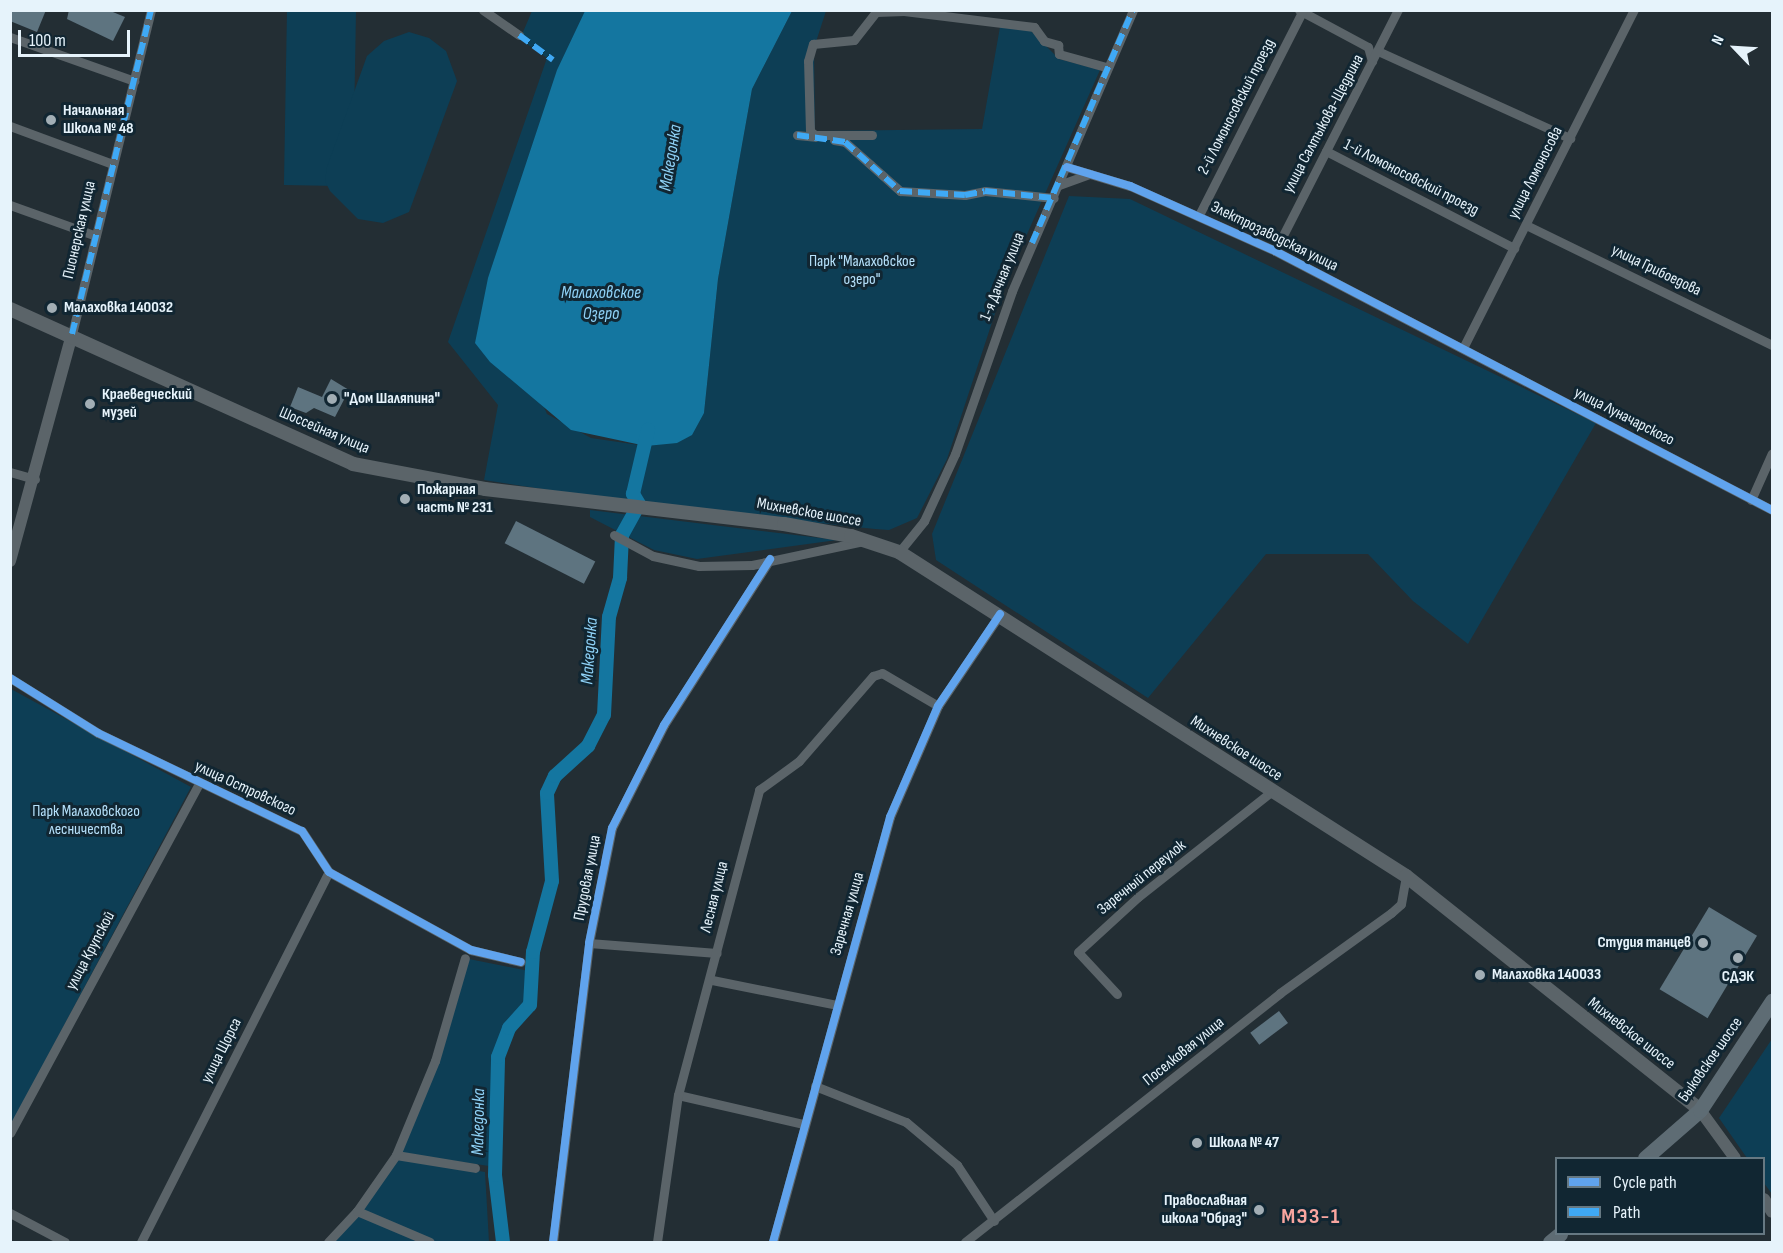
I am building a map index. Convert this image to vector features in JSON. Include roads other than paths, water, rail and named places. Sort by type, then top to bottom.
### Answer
[{"type":"main road","name":"Шоссейная улица","points":[[10,309],[72,334],[353,464],[592,504],[646,510]]},
{"type":"main road","name":"Михневское шоссе","points":[[646,510],[784,524],[870,540],[899,552],[1000,614],[1271,792],[1406,876],[1700,1110]]},
{"type":"main road","name":"Быковское шоссе","points":[[1646,1157],[1700,1110],[1773,1001]]},
{"type":"street","name":"Пионерская улица","points":[[10,561],[35,479],[151,10]]},
{"type":"street","points":[[483,10],[519,35]]},
{"type":"street","name":"1-я Дачная улица","points":[[899,552],[924,521],[946,476],[1012,291],[1054,198],[1106,67],[1133,10]]},
{"type":"street","name":"улица Салтыкова-Щедрина","points":[[1275,251],[1372,61],[1380,52],[1398,10]]},
{"type":"street","name":"улица Ломоносова","points":[[1463,348],[1634,10]]},
{"type":"street","points":[[872,135],[810,131],[808,62],[813,44],[854,40],[876,12],[904,11],[1034,27],[1044,41],[1058,45],[1059,54],[1106,67]]},
{"type":"street","points":[[1300,11],[1368,47],[1372,61]]},
{"type":"street","name":"2-й Ломоносовский проезд","points":[[1199,215],[1300,11]]},
{"type":"street","points":[[10,37],[134,81]]},
{"type":"street","points":[[1368,47],[1383,41]]},
{"type":"street","points":[[1380,52],[1570,138]]},
{"type":"street","points":[[10,126],[112,164]]},
{"type":"street","points":[[796,135],[845,142],[900,191],[965,195],[985,191],[1054,198]]},
{"type":"street","name":"1-й Ломоносовский проезд","points":[[1326,151],[1514,248]]},
{"type":"street","name":"Электрозаводская улица","points":[[1067,167],[1199,215],[1275,251],[1463,348]]},
{"type":"street","points":[[1059,185],[1089,174]]},
{"type":"street","points":[[10,205],[96,236]]},
{"type":"street","name":"улица Грибоедова","points":[[1526,225],[1773,345]]},
{"type":"street","name":"улица Луначарского","points":[[1463,348],[1773,510]]},
{"type":"street","points":[[1751,500],[1773,453]]},
{"type":"street","points":[[10,472],[35,479]]},
{"type":"street","points":[[614,535],[653,556],[699,566],[752,565],[770,559],[870,540]]},
{"type":"street","name":"Прудовая улица","points":[[553,1242],[597,884],[619,810],[682,694],[770,559]]},
{"type":"street","name":"Заречная улица","points":[[773,1242],[890,817],[938,705],[1000,614]]},
{"type":"street","name":"Лесная улица","points":[[657,1242],[678,1095],[712,980],[759,790],[799,761],[873,676],[882,673],[938,705]]},
{"type":"street","name":"улица Островского","points":[[10,678],[98,733],[199,784],[302,831],[329,872],[471,950],[521,962]]},
{"type":"street","name":"улица Крупской","points":[[10,1133],[199,784]]},
{"type":"street","name":"Заречный переулок","points":[[1117,994],[1078,952],[1138,897],[1271,792]]},
{"type":"street","name":"улица Щорса","points":[[141,1242],[329,872]]},
{"type":"street","name":"Поселковая улица","points":[[965,1242],[1280,993],[1391,913],[1401,904],[1406,876]]},
{"type":"street","points":[[589,943],[717,953]]},
{"type":"street","points":[[328,1242],[357,1211],[396,1155],[435,1061],[465,958]]},
{"type":"street","points":[[712,980],[837,1005]]},
{"type":"street","points":[[815,1086],[884,1110],[914,1128],[957,1165],[994,1221]]},
{"type":"street","points":[[678,1095],[804,1124]]},
{"type":"street","name":"Михневское шоссе","points":[[1700,1110],[1734,1157]]},
{"type":"street","points":[[396,1155],[475,1168]]},
{"type":"street","points":[[357,1211],[429,1242]]},
{"type":"street","points":[[10,1214],[65,1242]]},
{"type":"water","name":"Малаховское Озеро","points":[[585,11],[792,11],[752,89],[718,279],[704,413],[692,435],[677,443],[646,446],[571,430],[490,362],[475,343],[488,278],[557,70]]},
{"type":"waterway","name":"Македонка","points":[[503,1242],[495,1175],[498,1057],[509,1028],[530,1005],[533,952],[552,881],[547,793],[555,776],[588,746],[604,715],[609,617],[620,578],[622,535],[639,504],[633,494],[648,430]]},
{"type":"place","name":"Начальная Школа № 48","points":[[51,120]]},
{"type":"place","name":"Малаховка 140032","points":[[52,308]]},
{"type":"place","name":"\"Дом Шаляпина\"","points":[[332,399]]},
{"type":"place","name":"Краеведческий музей","points":[[90,404]]},
{"type":"place","name":"Пожарная часть № 231","points":[[405,499]]},
{"type":"place","name":"Студия танцев","points":[[1703,943]]},
{"type":"place","name":"СДЭК","points":[[1738,958]]},
{"type":"place","name":"Малаховка 140033","points":[[1480,975]]},
{"type":"place","name":"Школа № 47","points":[[1197,1143]]},
{"type":"place","name":"Православная школа \"Образ\"","points":[[1259,1210]]},
{"type":"district","name":"МЭЗ-1","points":[[1311,1217]]},
{"type":"park label","name":"Парк \"Малаховское озеро\"","points":[[862,271]]},
{"type":"park label","name":"Парк Малаховского лесничества","points":[[86,821]]}]
